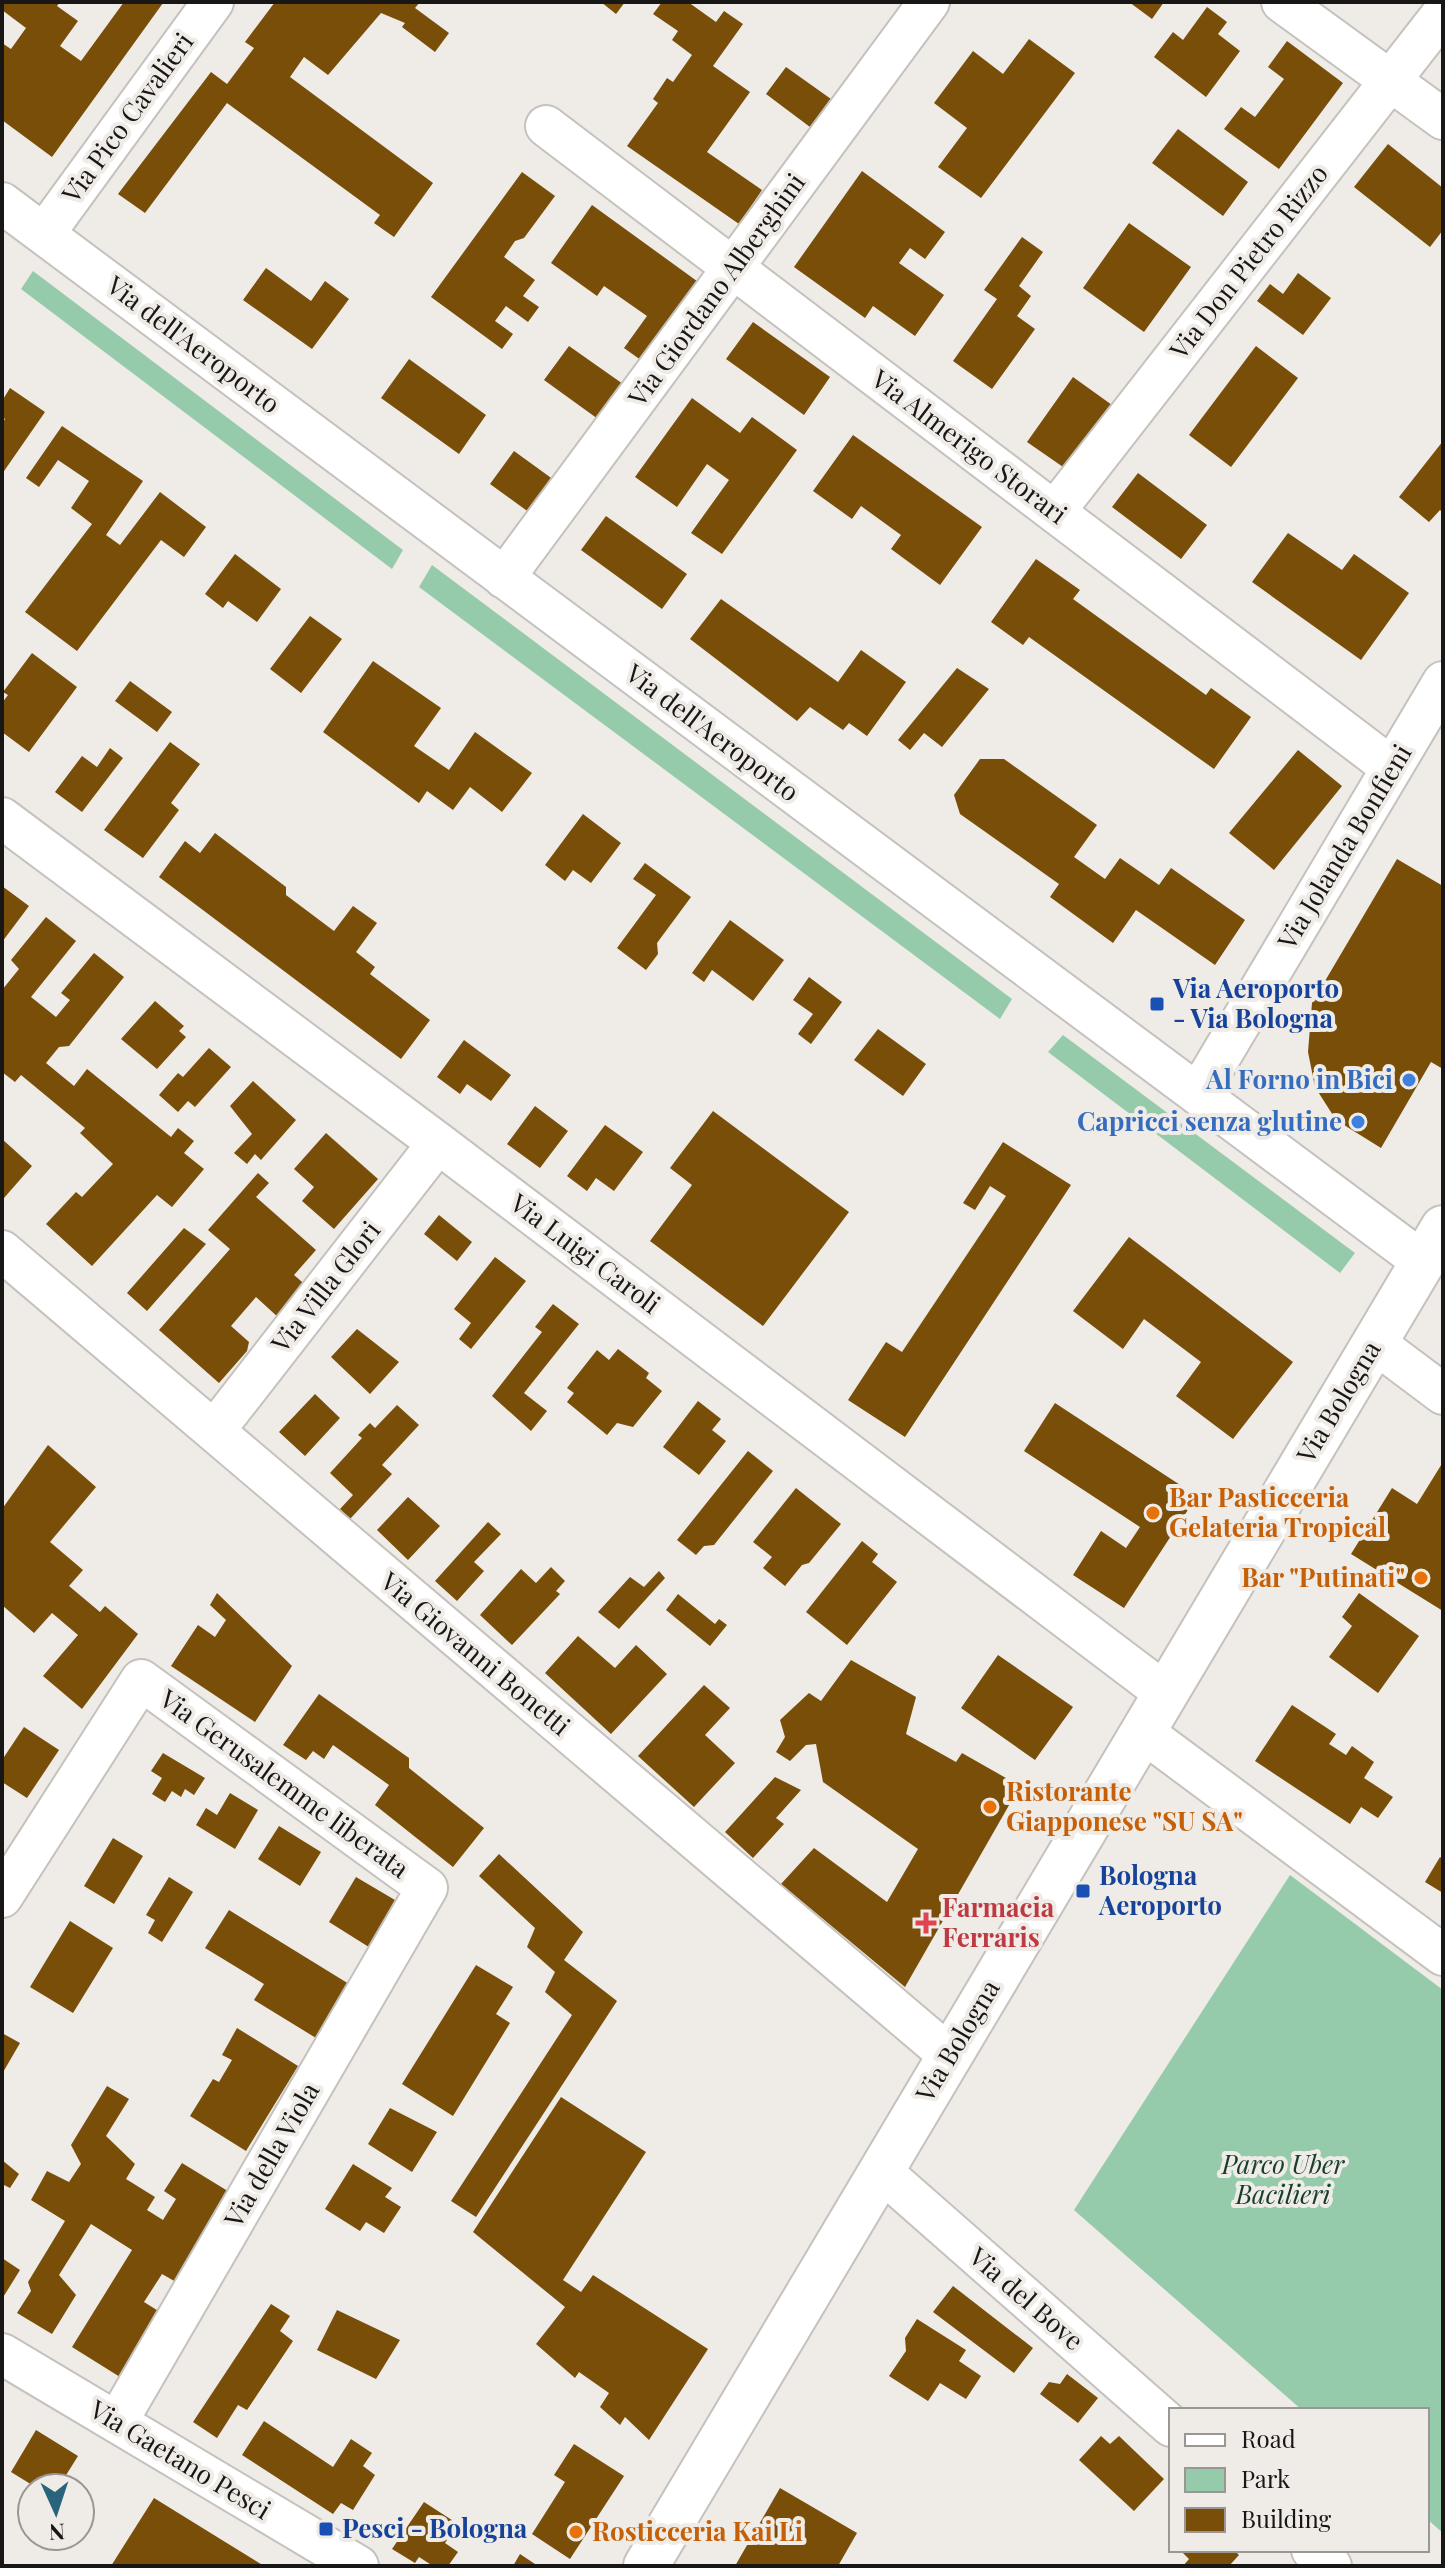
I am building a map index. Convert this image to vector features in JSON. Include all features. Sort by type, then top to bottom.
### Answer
[{"type":"street","name":"Via Pico Cavalieri","points":[[44,234],[213,2]]},
{"type":"street","name":"Via Giordano Alberghini","points":[[504,578],[929,2]]},
{"type":"street","points":[[1282,2],[1443,119]]},
{"type":"street","name":"Via Don Pietro Rizzo","points":[[1055,511],[1443,13]]},
{"type":"street","name":"Via Almerigo Storari","points":[[546,126],[1392,768]]},
{"type":"street","name":"Via dell'Aeroporto","points":[[2,203],[1198,1094],[1433,1245]]},
{"type":"street","name":"Via Jolanda Bonfieni","points":[[1198,1094],[1443,682]]},
{"type":"street","name":"Via Luigi Caroli","points":[[2,818],[438,1143],[1165,1693]]},
{"type":"street","name":"Via Villa Glori","points":[[214,1431],[438,1143]]},
{"type":"street","name":"Via Bologna","points":[[646,2566],[1433,1245]]},
{"type":"street","name":"Via Giovanni Bonetti","points":[[2,1251],[950,2056]]},
{"type":"street","points":[[1375,1343],[1443,1394]]},
{"type":"street","name":"Via Gerusalemme liberata","points":[[2,1897],[141,1680],[427,1888]]},
{"type":"street","points":[[1143,1732],[1443,1955]]},
{"type":"street","name":"Via della Viola","points":[[117,2422],[427,1888]]},
{"type":"street","name":"Via del Bove","points":[[881,2171],[1169,2424]]},
{"type":"street","name":"Via Gaetano Pesci","points":[[2,2354],[358,2566]]},
{"type":"street","points":[[1314,2552],[1331,2566]]},
{"type":"green space","points":[[33,271],[403,550],[392,569],[21,289]]},
{"type":"green space","points":[[432,565],[1012,999],[1000,1019],[419,587]]},
{"type":"green space","points":[[1063,1035],[1355,1253],[1340,1273],[1048,1052]]},
{"type":"green space","name":"Parco Uber Bacilieri","points":[[1290,1875],[1443,1990],[1443,2533],[1429,2521],[1429,2408],[1300,2408],[1074,2210]]},
{"type":"building","points":[[2,2],[60,2],[57,6],[78,21],[60,46],[81,61],[124,2],[163,3],[52,157],[2,120],[2,43],[11,49],[26,28],[2,10]]},
{"type":"building","points":[[275,2],[420,2],[415,8],[449,33],[435,52],[402,27],[405,23],[381,13],[328,75],[304,57],[290,77],[433,183],[394,237],[374,223],[380,215],[227,103],[145,213],[118,194],[211,72],[227,84],[254,48],[245,42]]},
{"type":"building","points":[[601,2],[625,2],[616,14]]},
{"type":"building","points":[[662,2],[688,2],[716,22],[724,11],[743,24],[713,66],[750,92],[707,152],[762,190],[739,224],[627,146],[658,103],[653,99],[667,78],[673,82],[692,55],[672,40],[678,31],[653,14]]},
{"type":"building","points":[[1129,2],[1164,2],[1152,19]]},
{"type":"building","points":[[1207,7],[1227,22],[1218,34],[1240,51],[1206,97],[1154,57],[1173,32],[1183,40]]},
{"type":"building","points":[[1029,39],[1075,73],[981,198],[938,167],[967,128],[934,103],[973,51],[1003,74]]},
{"type":"building","points":[[1287,41],[1343,83],[1279,169],[1224,129],[1241,107],[1255,117],[1284,79],[1268,67]]},
{"type":"building","points":[[786,67],[831,99],[810,127],[766,94]]},
{"type":"building","points":[[1178,129],[1248,182],[1223,216],[1152,163]]},
{"type":"building","points":[[1388,144],[1443,188],[1443,230],[1430,247],[1354,187]]},
{"type":"building","points":[[862,171],[945,232],[925,259],[910,248],[899,263],[944,295],[915,336],[873,306],[865,318],[794,267]]},
{"type":"building","points":[[522,172],[555,196],[524,238],[515,241],[504,257],[535,280],[523,296],[539,307],[528,322],[506,306],[495,321],[513,334],[502,349],[431,297]]},
{"type":"building","points":[[592,205],[701,284],[645,363],[624,348],[647,316],[604,286],[597,296],[551,263]]},
{"type":"building","points":[[1129,223],[1191,267],[1144,332],[1083,288]]},
{"type":"building","points":[[1022,237],[1043,252],[1019,286],[1031,296],[1017,316],[1035,329],[992,389],[953,361],[997,299],[984,290]]},
{"type":"building","points":[[266,268],[311,301],[325,281],[349,299],[312,349],[243,300]]},
{"type":"building","points":[[1298,273],[1331,298],[1303,335],[1257,301],[1270,284],[1283,294]]},
{"type":"building","points":[[753,322],[830,377],[804,415],[726,359]]},
{"type":"building","points":[[569,346],[623,384],[598,419],[544,380]]},
{"type":"building","points":[[1256,346],[1298,378],[1231,467],[1189,435]]},
{"type":"building","points":[[409,359],[486,415],[459,454],[381,398]]},
{"type":"building","points":[[1073,377],[1112,405],[1066,469],[1027,442]]},
{"type":"building","points":[[10,388],[45,412],[2,474],[2,424],[5,419],[2,417],[2,401]]},
{"type":"building","points":[[692,398],[740,433],[752,417],[797,450],[722,554],[691,533],[729,480],[707,464],[677,507],[635,477]]},
{"type":"building","points":[[62,426],[143,481],[106,535],[120,545],[160,492],[206,527],[184,557],[161,540],[77,651],[25,612],[92,524],[71,508],[89,481],[58,460],[39,487],[26,478]]},
{"type":"building","points":[[853,435],[982,527],[940,585],[891,549],[901,535],[861,506],[852,519],[813,491]]},
{"type":"building","points":[[1443,441],[1443,513],[1440,510],[1429,522],[1399,497]]},
{"type":"building","points":[[514,451],[554,480],[530,513],[490,484]]},
{"type":"building","points":[[1138,473],[1207,525],[1181,559],[1112,507]]},
{"type":"building","points":[[606,516],[687,574],[662,609],[581,550]]},
{"type":"building","points":[[1288,533],[1342,570],[1354,554],[1409,593],[1361,660],[1252,582]]},
{"type":"building","points":[[235,554],[281,589],[257,622],[228,601],[223,608],[205,594]]},
{"type":"building","points":[[1036,559],[1080,590],[1073,599],[1206,695],[1211,688],[1251,717],[1214,769],[1029,637],[1023,645],[991,622]]},
{"type":"building","points":[[721,599],[838,682],[861,650],[906,682],[867,736],[849,723],[843,730],[810,707],[797,721],[690,639]]},
{"type":"building","points":[[310,616],[342,639],[301,693],[270,669]]},
{"type":"building","points":[[32,653],[77,687],[29,752],[2,732],[2,703],[8,695],[3,692]]},
{"type":"building","points":[[373,661],[441,708],[414,746],[449,770],[475,732],[532,773],[502,812],[470,787],[453,810],[427,791],[419,803],[323,732]]},
{"type":"building","points":[[957,668],[989,689],[942,747],[924,733],[910,750],[898,740]]},
{"type":"building","points":[[130,681],[172,712],[157,732],[115,701]]},
{"type":"building","points":[[170,742],[200,764],[171,803],[179,810],[143,858],[104,830]]},
{"type":"building","points":[[110,748],[123,758],[82,812],[55,792],[82,756],[97,767]]},
{"type":"building","points":[[1298,750],[1342,786],[1274,870],[1229,833]]},
{"type":"building","points":[[980,759],[1004,759],[1097,825],[1074,857],[1105,879],[1120,858],[1159,885],[1171,868],[1245,920],[1215,965],[1136,910],[1113,943],[1050,897],[1059,884],[960,814],[954,795]]},
{"type":"building","points":[[583,814],[621,843],[591,883],[573,870],[565,881],[545,865]]},
{"type":"building","points":[[215,833],[286,887],[286,895],[334,931],[353,906],[377,923],[356,952],[375,967],[370,974],[430,1020],[401,1059],[159,877],[185,841],[200,853]]},
{"type":"building","points":[[1397,859],[1443,886],[1443,1069],[1431,1062],[1381,1148],[1336,1120],[1315,1087],[1308,1052],[1312,1003]]},
{"type":"building","points":[[645,863],[691,897],[657,943],[658,954],[646,970],[617,948],[656,895],[633,879]]},
{"type":"building","points":[[2,886],[29,906],[2,942]]},
{"type":"building","points":[[46,917],[76,941],[31,997],[56,1017],[70,1000],[61,993],[94,953],[124,977],[69,1046],[59,1047],[46,1063],[74,1086],[87,1069],[171,1137],[178,1128],[194,1141],[184,1153],[204,1169],[172,1207],[157,1195],[92,1266],[46,1224],[76,1192],[82,1197],[113,1164],[80,1133],[85,1128],[21,1075],[15,1082],[2,1072],[2,990],[19,969],[11,960]]},
{"type":"building","points":[[730,920],[784,960],[753,1001],[712,970],[704,982],[692,973]]},
{"type":"building","points":[[809,977],[842,1002],[811,1044],[798,1034],[813,1014],[793,1000]]},
{"type":"building","points":[[155,1001],[184,1026],[179,1031],[186,1037],[157,1069],[121,1039]]},
{"type":"building","points":[[878,1029],[926,1064],[903,1096],[854,1060]]},
{"type":"building","points":[[464,1040],[511,1075],[491,1101],[467,1084],[460,1094],[437,1077]]},
{"type":"building","points":[[209,1048],[231,1067],[195,1107],[188,1101],[178,1112],[159,1095],[178,1073],[183,1077]]},
{"type":"building","points":[[253,1081],[296,1120],[261,1160],[255,1154],[247,1164],[234,1153],[252,1134],[230,1106]]},
{"type":"building","points":[[535,1106],[568,1131],[540,1168],[507,1144]]},
{"type":"building","points":[[713,1111],[849,1212],[763,1326],[650,1241],[692,1185],[670,1168]]},
{"type":"building","points":[[605,1125],[643,1152],[614,1191],[596,1178],[587,1191],[567,1176]]},
{"type":"building","points":[[326,1133],[378,1179],[334,1229],[302,1201],[314,1187],[294,1169]]},
{"type":"building","points":[[2,1139],[32,1166],[4,1198],[2,1196]]},
{"type":"building","points":[[1003,1142],[1071,1185],[905,1437],[848,1400],[886,1342],[902,1352],[1006,1196],[990,1186],[975,1210],[963,1203]]},
{"type":"building","points":[[258,1173],[269,1183],[256,1197],[316,1250],[294,1275],[308,1287],[280,1319],[256,1297],[231,1326],[249,1342],[247,1351],[219,1383],[159,1330],[230,1249],[208,1230]]},
{"type":"building","points":[[439,1215],[472,1242],[457,1261],[424,1234]]},
{"type":"building","points":[[184,1228],[206,1244],[147,1311],[127,1293]]},
{"type":"building","points":[[1129,1237],[1293,1362],[1233,1439],[1176,1396],[1201,1362],[1144,1319],[1123,1349],[1073,1311]]},
{"type":"building","points":[[495,1257],[526,1281],[471,1349],[459,1339],[471,1323],[454,1309]]},
{"type":"building","points":[[553,1304],[579,1324],[524,1393],[547,1411],[531,1431],[492,1396],[542,1332],[535,1327]]},
{"type":"building","points":[[357,1329],[399,1362],[370,1394],[331,1357]]},
{"type":"building","points":[[618,1349],[649,1373],[646,1378],[662,1391],[633,1427],[617,1423],[607,1435],[567,1402],[574,1393],[567,1388],[597,1350],[609,1360]]},
{"type":"building","points":[[315,1394],[340,1418],[305,1456],[279,1432]]},
{"type":"building","points":[[698,1401],[721,1419],[712,1430],[726,1441],[699,1475],[663,1447]]},
{"type":"building","points":[[1055,1403],[1197,1496],[1124,1608],[1073,1575],[1101,1531],[1126,1548],[1140,1527],[1024,1451]]},
{"type":"building","points":[[397,1405],[419,1425],[382,1465],[392,1474],[350,1519],[340,1509],[353,1495],[330,1473],[362,1438],[358,1435],[370,1423],[375,1428]]},
{"type":"building","points":[[48,1445],[96,1487],[50,1542],[83,1570],[69,1586],[100,1612],[105,1606],[138,1634],[82,1709],[43,1676],[78,1635],[52,1613],[34,1633],[2,1605],[2,1509]]},
{"type":"building","points":[[748,1451],[773,1471],[714,1545],[704,1546],[696,1555],[677,1540]]},
{"type":"building","points":[[1443,1462],[1443,1611],[1351,1554],[1392,1488],[1417,1504]]},
{"type":"building","points":[[796,1488],[841,1524],[785,1586],[763,1568],[772,1557],[753,1542]]},
{"type":"building","points":[[408,1497],[440,1526],[408,1560],[377,1530]]},
{"type":"building","points":[[488,1522],[501,1534],[474,1562],[484,1571],[457,1601],[435,1581]]},
{"type":"building","points":[[862,1541],[878,1554],[872,1562],[897,1582],[847,1645],[806,1612]]},
{"type":"building","points":[[551,1567],[565,1581],[556,1591],[560,1594],[512,1645],[480,1615],[521,1569],[536,1583]]},
{"type":"building","points":[[659,1571],[665,1578],[619,1629],[598,1612],[630,1577],[644,1587]]},
{"type":"building","points":[[217,1593],[292,1666],[255,1722],[171,1666],[198,1625],[215,1637],[226,1620],[210,1605]]},
{"type":"building","points":[[1359,1593],[1419,1636],[1378,1693],[1329,1657],[1352,1626],[1342,1617]]},
{"type":"building","points":[[678,1594],[715,1624],[719,1619],[727,1625],[710,1646],[666,1610]]},
{"type":"building","points":[[578,1636],[615,1668],[636,1645],[667,1674],[611,1734],[545,1673]]},
{"type":"building","points":[[998,1655],[1073,1707],[1035,1760],[961,1708]]},
{"type":"building","points":[[851,1660],[916,1697],[906,1734],[956,1762],[962,1753],[1020,1786],[905,1987],[781,1884],[814,1848],[887,1902],[918,1849],[823,1782],[816,1744],[806,1745],[790,1761],[776,1752],[785,1737],[780,1720],[809,1693],[821,1701]]},
{"type":"building","points":[[704,1685],[730,1708],[705,1735],[735,1763],[694,1807],[638,1756]]},
{"type":"building","points":[[319,1694],[409,1758],[409,1768],[484,1828],[453,1867],[375,1805],[389,1785],[333,1745],[324,1759],[313,1751],[306,1760],[283,1745]]},
{"type":"building","points":[[1292,1705],[1336,1734],[1329,1744],[1346,1755],[1352,1746],[1374,1762],[1364,1778],[1393,1797],[1378,1818],[1361,1807],[1350,1824],[1255,1761]]},
{"type":"building","points":[[24,1727],[59,1750],[27,1798],[2,1782],[2,1760]]},
{"type":"building","points":[[163,1753],[205,1778],[194,1795],[185,1789],[181,1797],[172,1791],[165,1802],[152,1794],[162,1778],[151,1771]]},
{"type":"building","points":[[775,1777],[801,1790],[776,1818],[784,1824],[753,1858],[725,1832]]},
{"type":"building","points":[[230,1793],[258,1810],[235,1849],[196,1825],[206,1808],[217,1815]]},
{"type":"building","points":[[279,1826],[321,1852],[300,1886],[258,1859]]},
{"type":"building","points":[[113,1838],[143,1856],[114,1904],[84,1886]]},
{"type":"building","points":[[499,1854],[583,1932],[564,1960],[617,2001],[476,2217],[451,2201],[572,2015],[545,1992],[555,1972],[527,1947],[535,1928],[479,1876]]},
{"type":"building","points":[[1440,1857],[1443,1859],[1443,1893],[1425,1882]]},
{"type":"building","points":[[169,1877],[193,1892],[162,1942],[148,1933],[155,1920],[146,1915]]},
{"type":"building","points":[[356,1877],[400,1903],[372,1949],[329,1922]]},
{"type":"building","points":[[229,1910],[349,1984],[316,2038],[254,2000],[264,1984],[205,1948]]},
{"type":"building","points":[[70,1921],[113,1948],[73,2013],[30,1987]]},
{"type":"building","points":[[476,1965],[513,1987],[496,2014],[510,2023],[453,2116],[402,2084]]},
{"type":"building","points":[[237,2028],[298,2066],[246,2151],[190,2116],[213,2079],[219,2082],[232,2060],[222,2055]]},
{"type":"building","points":[[2,2033],[20,2043],[2,2074]]},
{"type":"building","points":[[107,2086],[129,2099],[106,2136],[135,2164],[126,2179],[155,2197],[147,2210],[163,2220],[176,2199],[164,2191],[182,2163],[231,2193],[176,2282],[162,2274],[144,2302],[160,2312],[120,2377],[72,2347],[132,2250],[91,2224],[59,2275],[76,2295],[52,2334],[17,2313],[31,2291],[28,2282],[65,2221],[31,2200],[47,2171],[69,2182],[81,2164],[71,2145]]},
{"type":"building","points":[[561,2097],[646,2152],[563,2280],[581,2292],[593,2275],[708,2349],[649,2440],[625,2417],[620,2425],[600,2407],[609,2393],[579,2372],[575,2378],[536,2344],[565,2307],[473,2232]]},
{"type":"building","points":[[390,2108],[437,2132],[412,2172],[368,2144]]},
{"type":"building","points":[[2,2160],[19,2174],[10,2188],[2,2184]]},
{"type":"building","points":[[353,2164],[392,2188],[385,2197],[401,2207],[384,2233],[366,2222],[360,2231],[325,2209]]},
{"type":"building","points":[[2,2258],[20,2270],[2,2299]]},
{"type":"building","points":[[953,2286],[1033,2348],[1014,2373],[933,2312]]},
{"type":"building","points":[[271,2304],[290,2316],[280,2331],[293,2341],[247,2410],[238,2405],[217,2438],[193,2422]]},
{"type":"building","points":[[337,2310],[400,2340],[376,2379],[317,2350]]},
{"type":"building","points":[[917,2319],[966,2350],[959,2361],[981,2376],[966,2399],[940,2383],[928,2401],[889,2376],[906,2351],[905,2338]]},
{"type":"building","points":[[1067,2374],[1098,2398],[1078,2423],[1040,2394],[1049,2382],[1060,2384]]},
{"type":"building","points":[[264,2421],[333,2467],[351,2439],[372,2453],[363,2466],[375,2475],[353,2510],[341,2503],[333,2514],[242,2455]]},
{"type":"building","points":[[36,2430],[78,2456],[68,2472],[16,2472],[16,2475],[11,2472]]},
{"type":"building","points":[[1101,2436],[1110,2444],[1119,2436],[1164,2479],[1134,2511],[1079,2460]]},
{"type":"building","points":[[574,2444],[624,2476],[570,2559],[532,2534],[565,2482],[554,2475]]},
{"type":"building","points":[[780,2488],[857,2533],[838,2566],[735,2566]]},
{"type":"building","points":[[154,2498],[264,2566],[111,2566]]},
{"type":"building","points":[[424,2502],[458,2524],[445,2543],[458,2552],[448,2566],[433,2566],[419,2557],[415,2563],[392,2549]]},
{"type":"building","points":[[1182,2552],[1236,2552],[1239,2555],[1229,2566],[1183,2566],[1189,2559]]},
{"type":"building","points":[[520,2554],[538,2566],[513,2566]]},
{"type":"place","name":"Via Aeroporto - Via Bologna","points":[[1157,1004]]},
{"type":"place","name":"Al Forno in Bici","points":[[1409,1080]]},
{"type":"place","name":"Capricci senza glutine","points":[[1358,1122]]},
{"type":"place","name":"Bar Pasticceria Gelateria Tropical","points":[[1153,1513]]},
{"type":"place","name":"Bar \"Putinati\"","points":[[1421,1578]]},
{"type":"place","name":"Ristorante Giapponese \"SU SA\"","points":[[990,1807]]},
{"type":"place","name":"Bologna Aeroporto","points":[[1083,1891]]},
{"type":"place","name":"Farmacia Ferraris","points":[[926,1923]]},
{"type":"place","name":"Pesci - Bologna","points":[[326,2529]]},
{"type":"place","name":"Rosticceria Kai Li","points":[[576,2532]]}]
